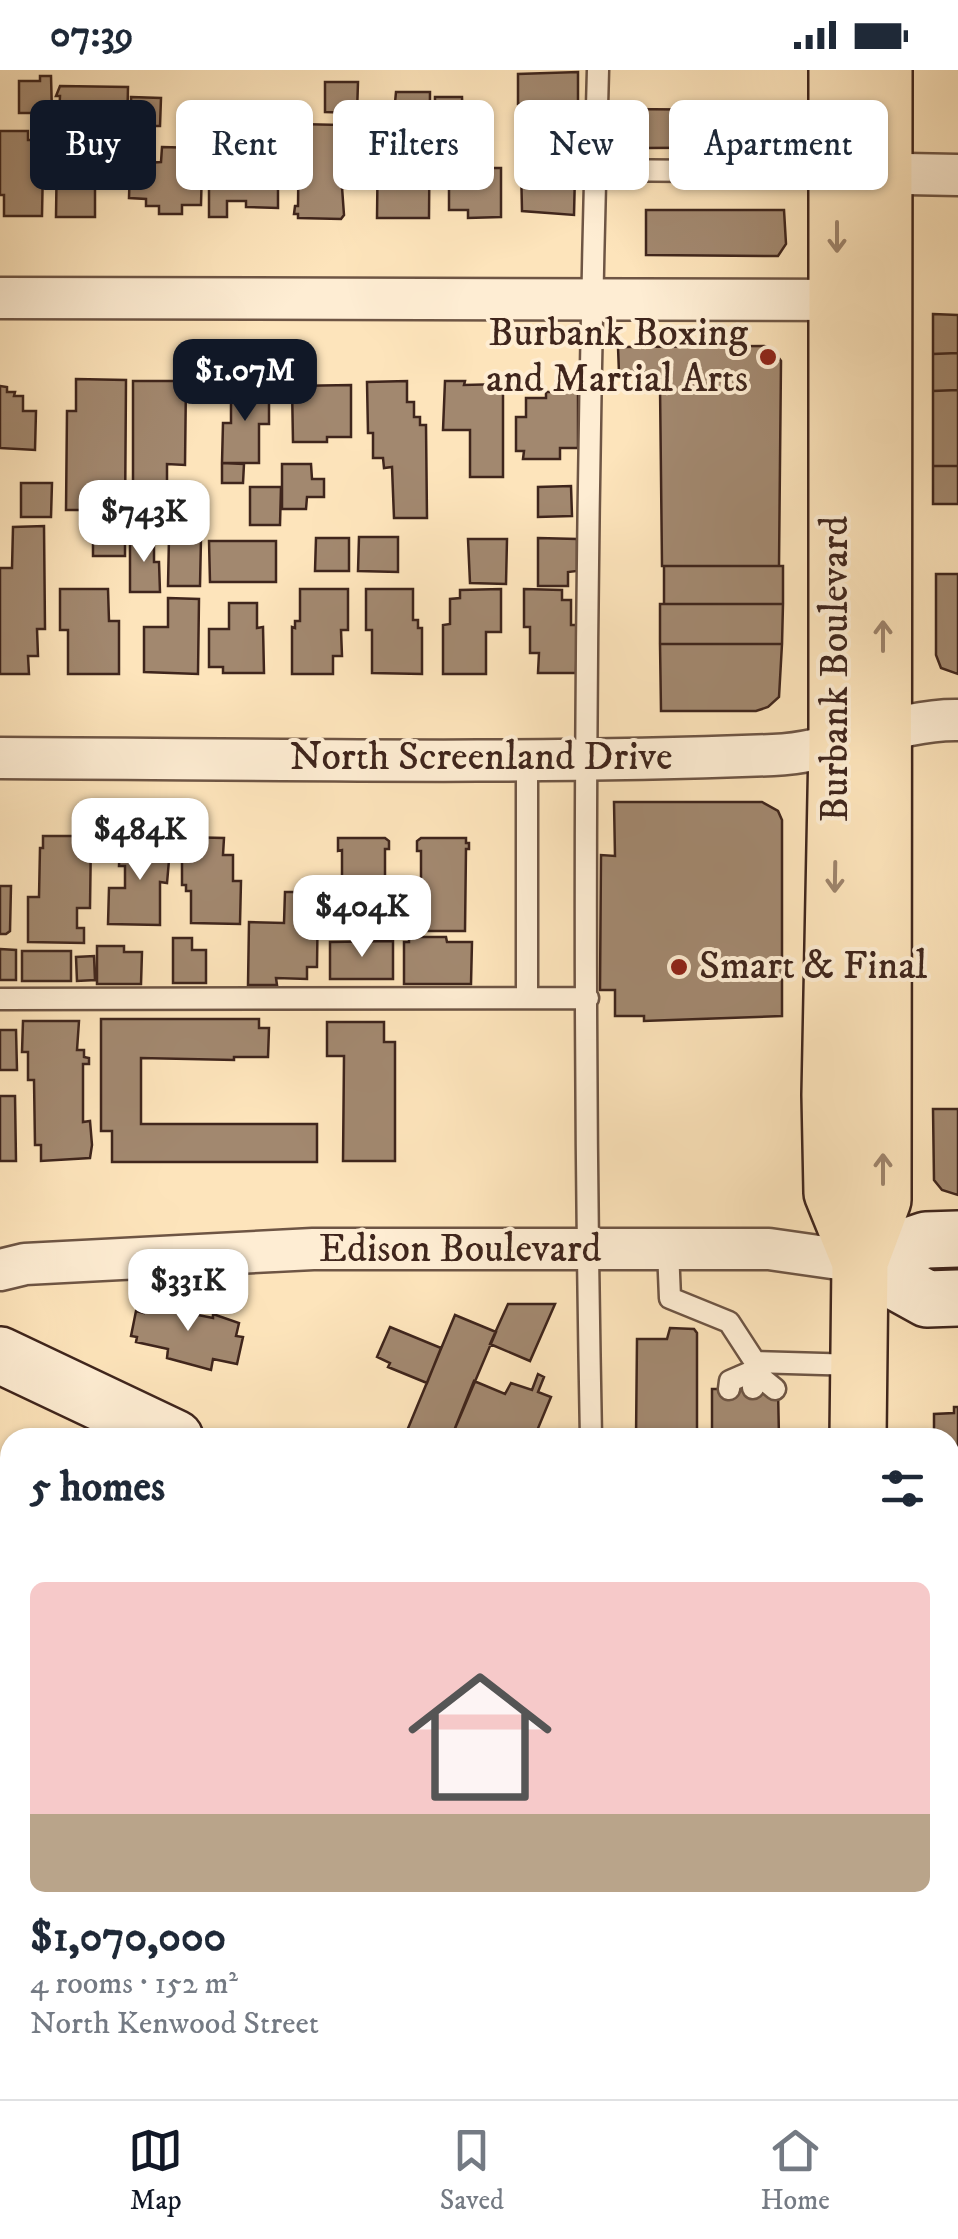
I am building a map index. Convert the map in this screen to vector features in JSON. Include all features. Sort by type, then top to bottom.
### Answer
[{"type":"main road","name":"Burbank Boulevard","points":[[837,70],[844,100]]},
{"type":"main road","name":"Burbank Boulevard","points":[[877,100],[884,70]]},
{"type":"main road","name":"Burbank Boulevard","points":[[858,1428],[860,1262],[883,1200],[860,739],[860,190]]},
{"type":"main road","name":"Edison Boulevard","points":[[860,1262],[926,1240],[958,1238]]},
{"type":"main road","name":"Edison Boulevard","points":[[860,1262],[927,1299],[958,1298]]},
{"type":"main road","points":[[0,1355],[153,1428]]},
{"type":"street","points":[[888,174],[958,175]]},
{"type":"street","points":[[0,298],[860,300]]},
{"type":"street","name":"North Screenland Drive","points":[[0,758],[588,761],[792,754],[927,721],[958,720]]},
{"type":"street","name":"Edison Boulevard","points":[[0,1270],[25,1264],[313,1249],[791,1250],[860,1262]]},
{"type":"lane","points":[[597,100],[598,70]]},
{"type":"lane","points":[[591,1428],[587,1249],[588,761],[594,190]]},
{"type":"lane","points":[[527,760],[527,998]]},
{"type":"lane","points":[[0,999],[588,998]]},
{"type":"lane","points":[[668,1249],[670,1298],[729,1322],[754,1374],[775,1389]]},
{"type":"lane","points":[[729,1388],[730,1381],[754,1374],[859,1365]]},
{"type":"building","points":[[578,72],[578,100],[518,100],[518,74]]},
{"type":"building","points":[[40,76],[51,76],[52,100],[30,100],[30,113],[19,113],[19,81],[40,81]]},
{"type":"building","points":[[325,82],[358,82],[357,100],[333,100],[333,112],[325,112]]},
{"type":"building","points":[[60,86],[128,87],[128,100],[60,100],[56,96]]},
{"type":"building","points":[[396,92],[430,92],[430,100],[395,100]]},
{"type":"building","points":[[131,97],[161,98],[160,126],[156,126],[156,100]]},
{"type":"building","points":[[435,97],[462,97],[462,100]]},
{"type":"building","points":[[649,109],[669,109],[669,148],[649,148]]},
{"type":"building","points":[[313,124],[333,125],[333,190],[342,190],[341,219],[298,218],[294,214],[298,190],[313,190]]},
{"type":"building","points":[[0,131],[28,131],[30,190],[43,190],[42,216],[4,216],[4,195],[0,195]]},
{"type":"building","points":[[162,147],[176,147],[176,190],[201,190],[201,205],[182,205],[182,214],[159,214],[159,206],[146,206],[146,199],[129,198],[129,190],[156,190],[156,162],[161,162]]},
{"type":"building","points":[[494,168],[501,168],[501,217],[468,218],[468,210],[449,210],[449,190],[494,190]]},
{"type":"building","points":[[56,190],[95,190],[95,217],[56,217]]},
{"type":"building","points":[[209,190],[278,190],[278,208],[246,207],[246,201],[227,201],[227,217],[209,217]]},
{"type":"building","points":[[377,190],[429,190],[429,218],[377,218]]},
{"type":"building","points":[[522,190],[575,190],[574,215],[522,211]]},
{"type":"building","points":[[646,210],[784,210],[786,244],[778,256],[646,255]]},
{"type":"building","points":[[933,314],[958,315],[958,353],[933,354]]},
{"type":"building","points":[[764,346],[781,361],[779,566],[662,566],[660,386],[652,386],[651,373],[619,373],[618,347]]},
{"type":"building","points":[[958,353],[958,390],[933,391],[933,354]]},
{"type":"building","points":[[76,379],[126,380],[125,520],[84,519],[85,510],[66,510],[67,411],[76,411]]},
{"type":"building","points":[[133,381],[186,381],[185,465],[167,464],[167,508],[133,508]]},
{"type":"building","points":[[407,381],[407,402],[414,402],[414,417],[420,417],[420,425],[426,425],[427,518],[394,518],[392,467],[384,468],[383,458],[373,458],[373,433],[368,433],[367,382]]},
{"type":"building","points":[[445,381],[465,381],[464,385],[503,384],[503,477],[470,477],[470,430],[443,430]]},
{"type":"building","points":[[556,381],[578,382],[578,448],[560,448],[560,459],[523,459],[524,451],[516,451],[516,417],[526,417],[526,398],[546,398],[546,392],[556,392]]},
{"type":"building","points":[[231,385],[269,386],[269,424],[259,424],[259,463],[222,463],[223,423],[231,423]]},
{"type":"building","points":[[351,385],[351,437],[293,442],[292,386]]},
{"type":"building","points":[[0,386],[15,392],[14,396],[23,396],[23,411],[36,411],[35,450],[0,448]]},
{"type":"building","points":[[958,390],[958,466],[933,466],[933,391]]},
{"type":"building","points":[[222,463],[244,464],[243,483],[222,483]]},
{"type":"building","points":[[282,464],[311,464],[312,479],[324,479],[324,497],[307,497],[306,509],[282,509]]},
{"type":"building","points":[[933,466],[958,466],[958,504],[933,504]]},
{"type":"building","points":[[21,483],[52,483],[51,517],[21,517]]},
{"type":"building","points":[[571,486],[572,516],[538,517],[538,487]]},
{"type":"building","points":[[250,487],[281,487],[280,525],[250,525]]},
{"type":"building","points":[[133,510],[155,510],[154,525],[133,525]]},
{"type":"building","points":[[44,526],[45,629],[37,629],[38,656],[28,656],[29,674],[0,674],[0,568],[12,568],[13,527]]},
{"type":"building","points":[[93,535],[125,535],[125,556],[93,556]]},
{"type":"building","points":[[130,536],[154,536],[160,592],[130,592]]},
{"type":"building","points":[[169,537],[201,538],[200,586],[168,586]]},
{"type":"building","points":[[359,537],[398,537],[398,572],[358,571]]},
{"type":"building","points":[[316,538],[349,538],[349,571],[315,571]]},
{"type":"building","points":[[538,538],[577,539],[577,571],[568,572],[568,586],[538,586]]},
{"type":"building","points":[[468,539],[507,539],[506,584],[470,583]]},
{"type":"building","points":[[209,541],[276,541],[276,582],[210,582]]},
{"type":"building","points":[[664,566],[783,566],[783,604],[664,604]]},
{"type":"building","points":[[936,574],[958,574],[958,674],[941,668],[936,655]]},
{"type":"building","points":[[60,589],[108,589],[109,621],[119,621],[119,674],[68,674],[68,630],[60,630]]},
{"type":"building","points":[[300,589],[348,589],[348,630],[341,630],[342,656],[333,656],[333,674],[292,674],[292,627],[300,621]]},
{"type":"building","points":[[366,589],[413,589],[413,620],[418,620],[418,628],[422,628],[422,674],[372,673],[372,630],[366,630]]},
{"type":"building","points":[[501,589],[501,632],[486,632],[486,674],[443,674],[443,625],[450,624],[450,599],[460,598],[460,590]]},
{"type":"building","points":[[524,589],[562,590],[562,600],[571,600],[571,625],[577,625],[576,673],[538,673],[539,653],[530,653],[530,627],[524,627]]},
{"type":"building","points":[[168,598],[199,599],[198,674],[144,672],[144,627],[168,627]]},
{"type":"building","points":[[229,603],[257,603],[257,628],[263,627],[264,673],[223,673],[223,667],[209,667],[209,629],[229,629]]},
{"type":"building","points":[[660,604],[783,604],[782,644],[660,644]]},
{"type":"building","points":[[660,644],[782,644],[779,697],[756,711],[661,711]]},
{"type":"building","points":[[614,802],[762,802],[778,811],[782,820],[782,1016],[644,1021],[644,1016],[615,1016],[615,990],[600,990],[601,855],[615,856]]},
{"type":"building","points":[[43,836],[91,836],[90,908],[77,908],[77,928],[84,928],[84,943],[28,942],[28,897],[39,897]]},
{"type":"building","points":[[182,837],[224,838],[223,855],[233,855],[233,881],[241,881],[240,924],[191,923],[191,891],[182,885]]},
{"type":"building","points":[[120,838],[167,841],[167,883],[160,882],[160,925],[108,924],[109,888],[125,888],[125,866],[119,866]]},
{"type":"building","points":[[338,838],[389,841],[389,849],[385,849],[385,931],[331,930],[331,887],[333,882],[342,882]]},
{"type":"building","points":[[466,838],[469,843],[465,931],[412,931],[412,883],[421,883],[421,851],[417,851],[417,841]]},
{"type":"building","points":[[0,886],[11,886],[10,931],[6,934],[0,934]]},
{"type":"building","points":[[285,892],[318,892],[317,967],[307,967],[307,979],[276,978],[277,985],[248,985],[249,922],[284,923]]},
{"type":"building","points":[[409,937],[472,942],[471,984],[404,984],[404,942],[409,942]]},
{"type":"building","points":[[173,938],[192,938],[192,950],[206,950],[206,983],[173,983]]},
{"type":"building","points":[[393,941],[393,979],[330,979],[330,942]]},
{"type":"building","points":[[97,946],[124,946],[124,952],[142,952],[141,984],[97,984]]},
{"type":"building","points":[[0,949],[16,950],[16,980],[0,980]]},
{"type":"building","points":[[22,951],[71,951],[71,981],[22,981]]},
{"type":"building","points":[[94,956],[95,980],[77,981],[76,957]]},
{"type":"building","points":[[101,1019],[259,1019],[259,1028],[269,1028],[268,1057],[141,1058],[141,1124],[317,1124],[317,1162],[112,1162],[112,1131],[101,1131]]},
{"type":"building","points":[[23,1021],[79,1021],[77,1050],[84,1050],[84,1057],[89,1058],[89,1064],[83,1064],[83,1122],[90,1121],[90,1158],[41,1161],[41,1145],[35,1145],[34,1080],[28,1080],[28,1052],[22,1052]]},
{"type":"building","points":[[327,1022],[384,1022],[384,1042],[395,1042],[395,1161],[343,1161],[344,1056],[327,1056]]},
{"type":"building","points":[[0,1030],[16,1030],[17,1070],[0,1070]]},
{"type":"building","points":[[0,1096],[15,1096],[16,1161],[0,1161]]},
{"type":"building","points":[[933,1109],[958,1109],[958,1195],[942,1190],[934,1180]]},
{"type":"building","points":[[147,1300],[199,1309],[198,1315],[213,1318],[213,1314],[239,1323],[236,1336],[243,1337],[237,1364],[213,1359],[211,1370],[167,1358],[168,1349],[136,1342],[137,1337],[131,1336],[136,1311],[144,1313]]},
{"type":"building","points":[[508,1304],[555,1304],[530,1361],[490,1344]]},
{"type":"building","points":[[455,1315],[496,1332],[455,1428],[408,1428]]},
{"type":"building","points":[[390,1327],[441,1348],[427,1383],[388,1367],[390,1363],[377,1357]]},
{"type":"building","points":[[670,1328],[694,1329],[697,1333],[697,1428],[636,1428],[637,1339],[667,1339]]},
{"type":"building","points":[[538,1374],[544,1377],[538,1392],[551,1397],[538,1428],[455,1428],[474,1381],[505,1394],[511,1383],[532,1390]]},
{"type":"building","points":[[712,1389],[778,1389],[779,1428],[712,1428]]},
{"type":"building","points":[[954,1407],[958,1407],[958,1428],[934,1428],[934,1414],[954,1413]]},
{"type":"place","name":"Burbank Boxing and Martial Arts","points":[[768,357]]},
{"type":"place","name":"Smart & Final","points":[[679,967]]}]
